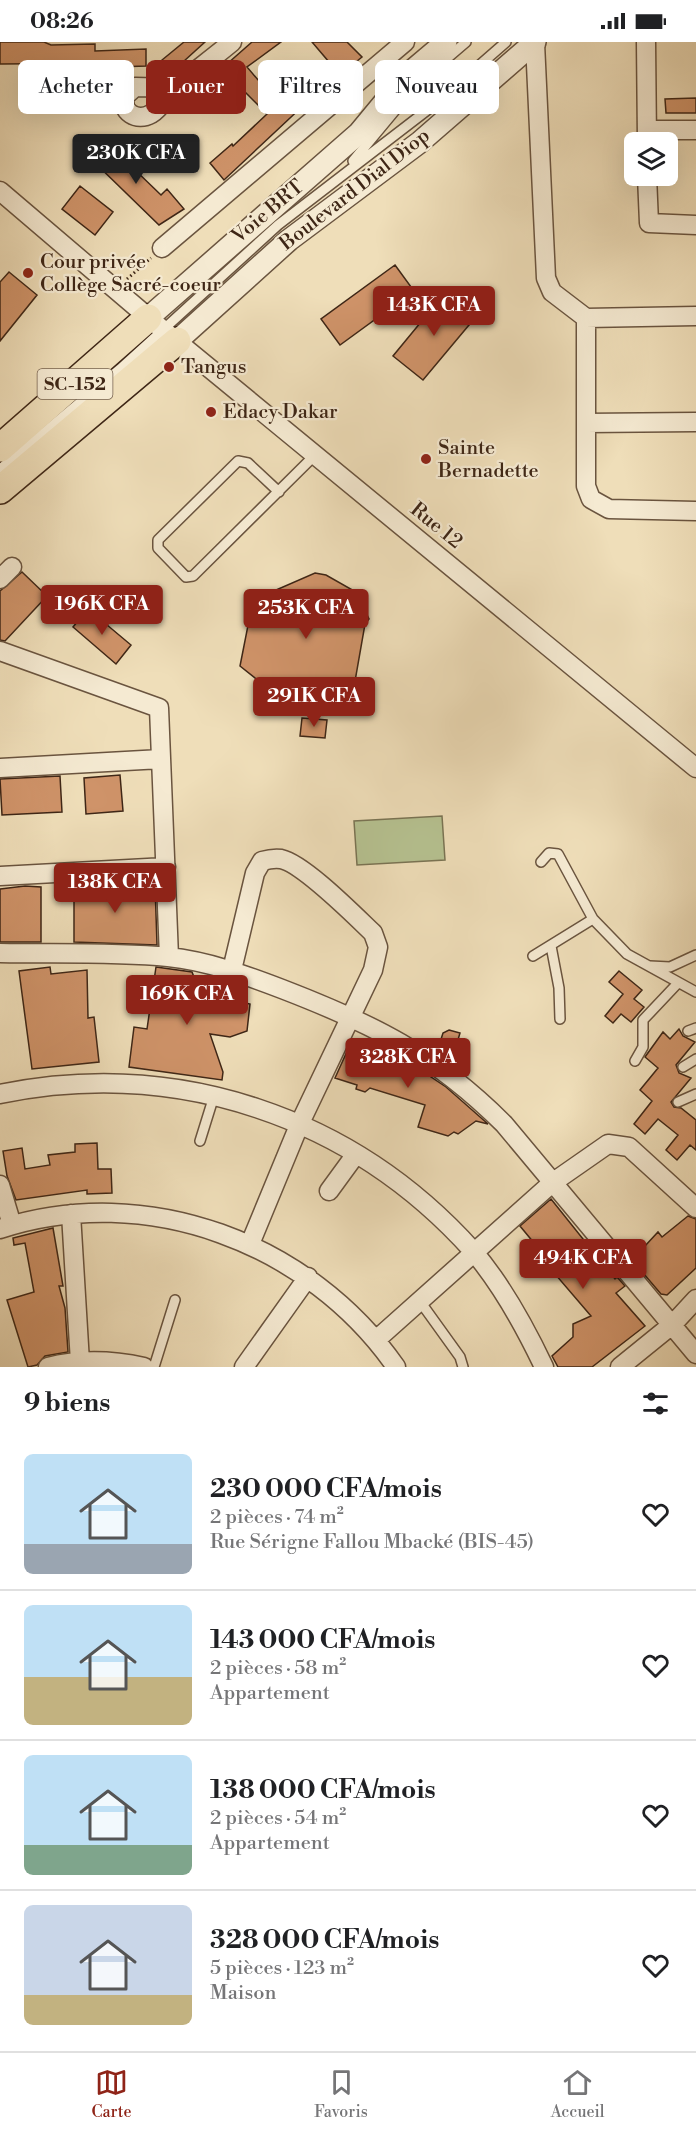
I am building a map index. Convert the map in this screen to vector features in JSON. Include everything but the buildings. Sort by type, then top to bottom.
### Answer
[{"type":"main road","name":"SC-152","points":[[0,448],[163,330]]},
{"type":"main road","points":[[0,490],[163,330]]},
{"type":"street","points":[[209,60],[232,42]]},
{"type":"street","points":[[162,248],[405,42]]},
{"type":"street","name":"Boulevard Dial Diop","points":[[163,330],[358,133],[407,75],[446,42]]},
{"type":"street","points":[[535,42],[546,278],[552,292],[586,318],[696,316]]},
{"type":"street","name":"Boulevard Dial Diop","points":[[163,330],[420,142],[535,42]]},
{"type":"street","points":[[646,42],[647,132]]},
{"type":"street","points":[[678,132],[696,130]]},
{"type":"street","points":[[647,186],[649,223],[696,225]]},
{"type":"street","name":"Rue 12","points":[[0,191],[163,330],[696,768]]},
{"type":"street","points":[[586,318],[586,486],[591,499],[609,509],[696,511]]},
{"type":"street","points":[[586,423],[696,422]]},
{"type":"street","points":[[0,651],[159,708],[169,957]]},
{"type":"street","points":[[0,768],[161,759]]},
{"type":"street","points":[[232,970],[255,873],[262,861],[282,859],[309,876],[375,936],[377,957],[352,1016],[300,1123],[250,1244]]},
{"type":"street","points":[[0,876],[166,867]]},
{"type":"street","points":[[0,953],[169,957],[232,970],[352,1016],[426,1056],[471,1091],[504,1124],[693,1349],[692,1367]]},
{"type":"street","points":[[0,1094],[38,1086],[103,1082],[168,1086],[214,1096],[300,1123],[356,1154],[403,1186],[473,1252],[512,1308],[544,1367]]},
{"type":"street","points":[[376,1340],[552,1183],[608,1144],[629,1147],[696,1208]]},
{"type":"street","points":[[329,1191],[356,1154]]},
{"type":"street","points":[[0,1185],[6,1227],[71,1214],[108,1213],[180,1221],[250,1244],[308,1277],[340,1303],[376,1340],[396,1367]]},
{"type":"street","points":[[71,1214],[80,1362]]},
{"type":"street","points":[[244,1367],[308,1277]]},
{"type":"street","points":[[620,1367],[673,1324],[696,1299]]},
{"type":"street","points":[[48,1367],[105,1361],[144,1367]]},
{"type":"lane","name":"Voie BRT","points":[[344,172],[417,84],[466,42]]},
{"type":"lane","name":"Voie BRT","points":[[0,469],[163,330],[278,225],[434,105],[506,42]]},
{"type":"lane","points":[[279,492],[248,462],[238,461],[158,540],[158,548],[186,577],[193,576],[279,492],[315,455]]},
{"type":"lane","points":[[542,862],[549,853],[558,854],[593,919],[627,954],[696,993]]},
{"type":"lane","points":[[533,956],[593,919]]},
{"type":"lane","points":[[551,946],[559,988],[560,1019]]},
{"type":"lane","points":[[647,966],[670,967],[696,955]]},
{"type":"lane","points":[[635,1061],[643,1047],[643,1020],[678,983]]},
{"type":"lane","points":[[682,1067],[696,1059]]},
{"type":"lane","points":[[678,1102],[696,1094]]},
{"type":"lane","points":[[200,1141],[214,1096]]},
{"type":"lane","points":[[154,1367],[175,1300]]},
{"type":"lane","points":[[420,1300],[460,1357],[463,1367]]},
{"type":"path","points":[[115,289],[162,248]]},
{"type":"green space","points":[[442,816],[445,860],[357,865],[354,821]]},
{"type":"place","name":"Cour privée Collège Sacré-coeur","points":[[28,273]]},
{"type":"place","name":"Tangus","points":[[169,367]]},
{"type":"place","name":"Edacy Dakar","points":[[211,412]]},
{"type":"place","name":"Sainte Bernadette","points":[[426,459]]}]
